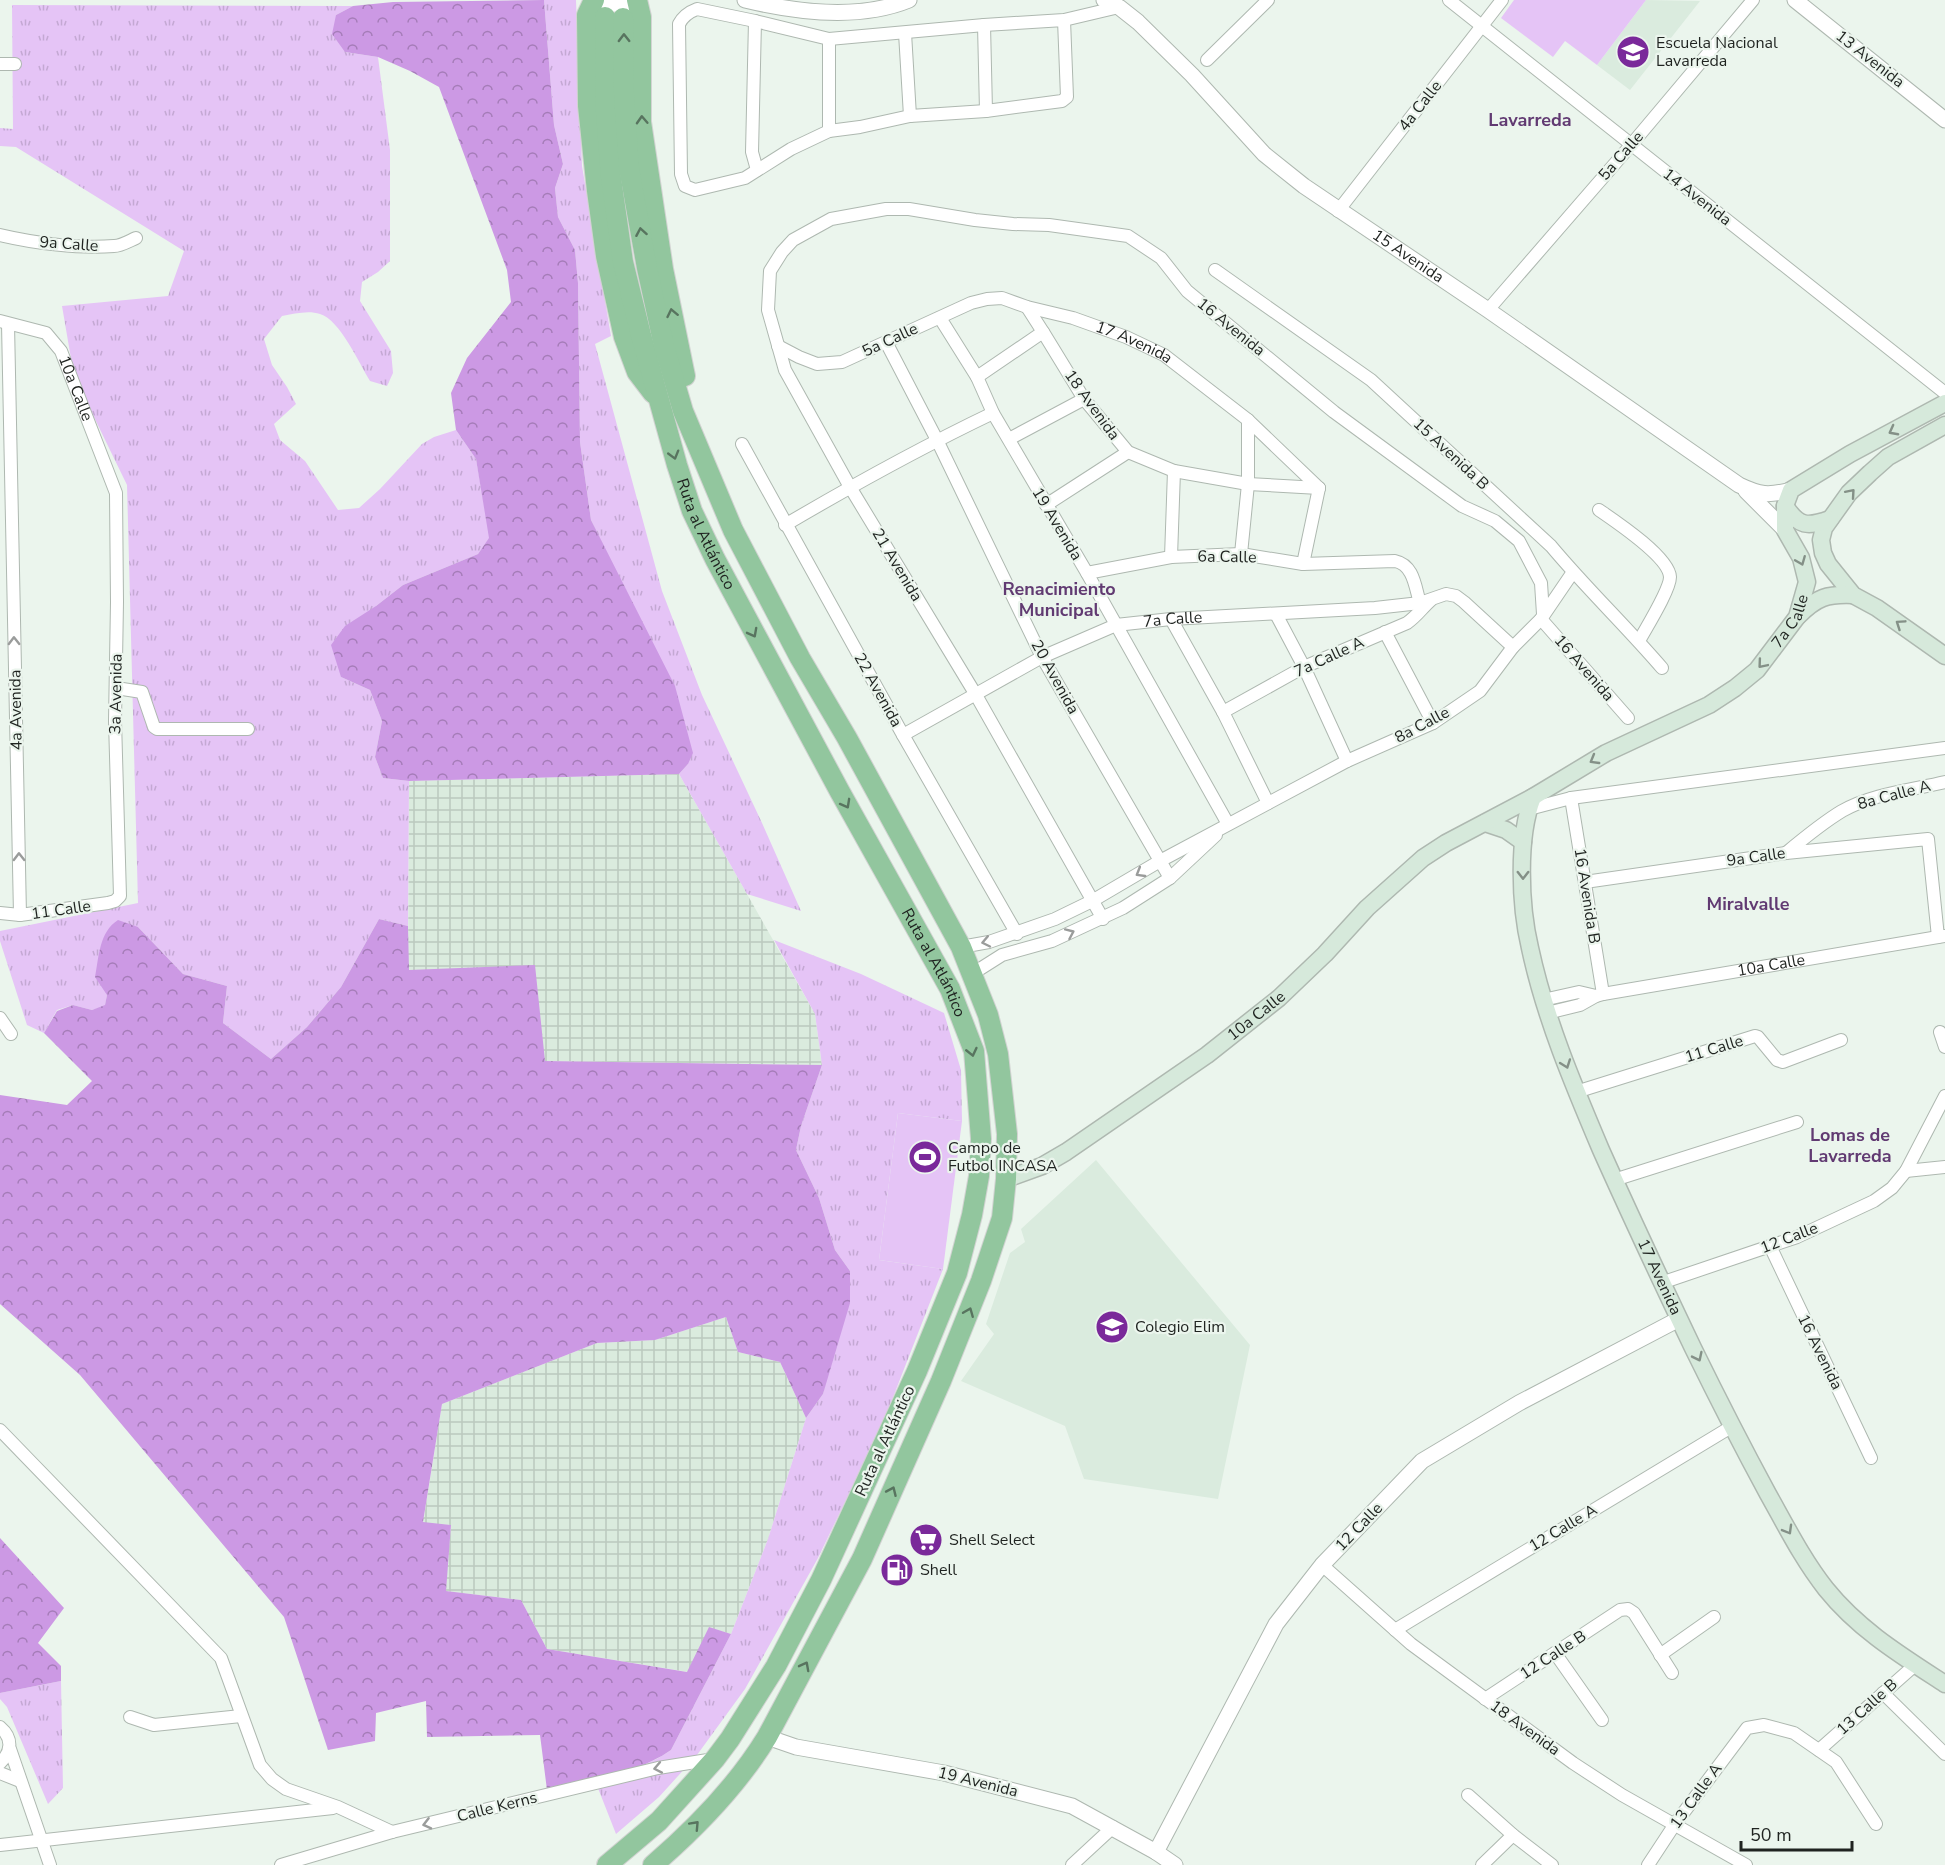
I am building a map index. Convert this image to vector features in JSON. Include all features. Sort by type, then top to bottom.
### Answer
[{"type":"highway","points":[[594,0],[587,15],[588,106],[606,256],[624,338],[637,372],[658,399]]},
{"type":"highway","points":[[636,0],[641,17],[641,122],[663,269],[688,387],[683,411]]},
{"type":"highway","name":"Ruta al Atlántico","points":[[607,1865],[658,1821],[715,1759],[776,1666],[821,1580],[917,1371],[957,1273],[979,1176],[981,1139],[974,1051],[950,989],[789,700],[692,511],[658,399],[623,262],[611,178],[606,113],[610,12]]},
{"type":"highway","name":"Ruta al Atlántico","points":[[610,12],[624,94],[629,168],[649,279],[664,346],[683,411],[733,530],[760,583],[961,947],[988,1015],[998,1054],[1006,1134],[1006,1179],[1002,1218],[981,1281],[941,1381],[862,1559],[767,1737],[741,1776],[681,1841],[652,1865]]},
{"type":"main road","points":[[1830,519],[1815,524],[1804,524],[1794,519],[1788,498],[1850,454],[1945,404]]},
{"type":"main road","points":[[1945,425],[1888,457],[1849,493],[1824,528],[1821,540],[1828,564],[1853,595],[1877,608],[1945,656]]},
{"type":"main road","name":"7a Calle","points":[[1531,803],[1606,753],[1709,705],[1757,670],[1797,617],[1807,582],[1801,558],[1785,530],[1788,498]]},
{"type":"main road","points":[[1797,617],[1812,602],[1832,594],[1853,595]]},
{"type":"main road","name":"10a Calle","points":[[1006,1179],[1042,1166],[1066,1152],[1207,1055],[1279,998],[1325,954],[1367,908],[1415,864],[1446,843],[1531,803]]},
{"type":"main road","name":"17 Avenida","points":[[1531,803],[1525,818],[1523,893],[1529,946],[1545,1007],[1576,1092],[1661,1283],[1731,1427],[1790,1534],[1826,1588],[1854,1621],[1877,1640],[1945,1684]]},
{"type":"main road","points":[[1485,823],[1506,830],[1523,842]]},
{"type":"street","points":[[610,12],[612,4],[620,5],[636,0]]},
{"type":"street","points":[[758,170],[752,152],[750,20],[746,0],[796,9],[854,12],[882,9],[909,0]]},
{"type":"street","name":"15 Avenida","points":[[1104,0],[1119,7],[1138,22],[1192,75],[1264,154],[1338,211],[1488,310],[1739,485],[1757,494],[1788,498]]},
{"type":"street","points":[[1207,60],[1268,0]]},
{"type":"street","name":"14 Avenida","points":[[1449,0],[1945,393]]},
{"type":"street","name":"4a Calle","points":[[1338,211],[1502,0]]},
{"type":"street","name":"5a Calle","points":[[1488,310],[1753,0]]},
{"type":"street","name":"13 Avenida","points":[[1795,0],[1945,120]]},
{"type":"street","points":[[1065,20],[1067,97],[1065,99],[986,111],[910,116],[829,131],[790,149],[745,178],[695,190],[685,186],[681,174],[679,24],[687,14],[697,9],[829,39],[1065,20],[1119,7]]},
{"type":"street","points":[[984,25],[986,111]]},
{"type":"street","points":[[905,33],[910,116]]},
{"type":"street","points":[[829,39],[829,131]]},
{"type":"street","points":[[0,64],[15,64]]},
{"type":"street","name":"16 Avenida","points":[[831,219],[886,209],[909,209],[984,221],[1049,225],[1128,236],[1161,258],[1187,291],[1334,412],[1462,506],[1495,521],[1518,541],[1541,583],[1542,616],[1628,718]]},
{"type":"street","name":"21 Avenida","points":[[831,219],[793,240],[770,271],[768,310],[785,370],[850,487],[976,695],[1102,919]]},
{"type":"street","name":"9a Calle","points":[[0,235],[21,240],[106,246],[116,246],[136,238]]},
{"type":"street","name":"15 Avenida B","points":[[1215,270],[1371,380],[1551,546],[1662,668]]},
{"type":"street","name":"5a Calle","points":[[778,346],[817,364],[842,362],[971,303],[1002,298]]},
{"type":"street","name":"17 Avenida","points":[[1002,298],[1027,307],[1073,318],[1126,337],[1164,355],[1248,420],[1319,488]]},
{"type":"street","name":"18 Avenida","points":[[1027,307],[1084,399],[1128,452],[1174,471]]},
{"type":"street","name":"19 Avenida","points":[[940,318],[977,377],[993,413],[1087,573],[1228,824]]},
{"type":"street","name":"10a Calle","points":[[4,323],[46,333],[61,351],[116,493]]},
{"type":"street","name":"4a Avenida","points":[[4,323],[20,915]]},
{"type":"street","points":[[977,377],[1042,332]]},
{"type":"street","name":"20 Avenida","points":[[886,342],[937,440],[1042,657],[1170,878]]},
{"type":"street","points":[[1009,439],[1084,399]]},
{"type":"street","points":[[785,525],[937,440],[993,413]]},
{"type":"street","points":[[1241,554],[1248,484],[1248,420]]},
{"type":"street","name":"22 Avenida","points":[[742,444],[785,525],[1017,934]]},
{"type":"street","points":[[1046,505],[1128,452]]},
{"type":"street","points":[[1170,557],[1174,471],[1248,484],[1319,488],[1303,564]]},
{"type":"street","name":"15 Avenida","points":[[1739,485],[1785,530]]},
{"type":"street","name":"3a Avenida","points":[[116,493],[117,835],[120,896]]},
{"type":"street","points":[[1599,510],[1635,535],[1669,571],[1668,585],[1639,641]]},
{"type":"street","name":"6a Calle","points":[[1087,573],[1170,557],[1241,554],[1303,564],[1395,561],[1404,564],[1410,571],[1426,601]]},
{"type":"street","name":"8a Calle","points":[[961,947],[1017,934],[1055,919],[1347,761],[1433,723],[1480,691],[1513,647],[1542,616],[1573,572]]},
{"type":"street","points":[[1426,601],[1446,594],[1456,596],[1513,647]]},
{"type":"street","name":"7a Calle","points":[[903,735],[1042,657],[1116,625],[1171,619],[1375,608],[1426,601]]},
{"type":"street","name":"7a Calle A","points":[[1223,712],[1304,667],[1417,616],[1426,601]]},
{"type":"street","points":[[1276,614],[1304,667],[1347,761]]},
{"type":"street","points":[[1171,619],[1223,712],[1268,803]]},
{"type":"street","points":[[1385,632],[1433,723]]},
{"type":"street","points":[[116,688],[142,692],[154,727],[157,729],[248,729]]},
{"type":"street","points":[[1531,803],[1945,748]]},
{"type":"street","name":"8a Calle A","points":[[1786,853],[1820,825],[1843,810],[1868,800],[1945,782]]},
{"type":"street","name":"16 Avenida B","points":[[1565,799],[1585,882],[1599,995]]},
{"type":"street","name":"8a Calle","points":[[972,974],[1002,956],[1052,941],[1102,919],[1146,894],[1170,878],[1228,824]]},
{"type":"street","name":"9a Calle","points":[[1585,882],[1786,853],[1928,839],[1941,937]]},
{"type":"street","name":"11 Calle","points":[[0,913],[20,915],[108,903],[120,896]]},
{"type":"street","name":"10a Calle","points":[[1545,1007],[1579,992],[1599,995],[1941,937]]},
{"type":"street","points":[[0,1018],[12,1034]]},
{"type":"street","points":[[1940,1032],[1945,1047]]},
{"type":"street","name":"11 Calle","points":[[1576,1092],[1755,1036],[1777,1060],[1783,1062],[1841,1040]]},
{"type":"street","points":[[1906,1171],[1945,1096]]},
{"type":"street","points":[[1614,1180],[1797,1122]]},
{"type":"street","points":[[1906,1171],[1945,1167]]},
{"type":"street","name":"12 Calle","points":[[1661,1283],[1797,1237],[1874,1201],[1892,1188],[1906,1171]]},
{"type":"street","name":"16 Avenida","points":[[1770,1246],[1871,1458]]},
{"type":"street","name":"12 Calle","points":[[1156,1852],[1276,1624],[1322,1565],[1422,1461],[1519,1403],[1679,1319]]},
{"type":"street","name":"12 Calle A","points":[[1395,1630],[1731,1427]]},
{"type":"street","points":[[0,1430],[221,1658],[260,1765],[272,1779],[286,1789],[338,1807],[392,1832]]},
{"type":"street","name":"18 Avenida","points":[[1322,1565],[1395,1630],[1573,1763],[1622,1795],[1746,1865]]},
{"type":"street","name":"12 Calle B","points":[[1485,1699],[1620,1610],[1628,1609],[1634,1613],[1660,1655]]},
{"type":"street","points":[[1672,1673],[1660,1655],[1714,1617]]},
{"type":"street","points":[[1555,1653],[1602,1720]]},
{"type":"street","name":"13 Calle B","points":[[1819,1750],[1915,1665]]},
{"type":"street","points":[[1883,1694],[1945,1755]]},
{"type":"street","points":[[130,1717],[154,1725],[241,1716]]},
{"type":"street","name":"13 Calle A","points":[[1648,1865],[1675,1824],[1747,1728],[1764,1725],[1784,1729],[1819,1750]]},
{"type":"street","points":[[0,1727],[6,1732],[9,1740],[20,1781],[50,1865]]},
{"type":"street","name":"19 Avenida","points":[[767,1737],[796,1747],[944,1773],[1072,1806],[1113,1827],[1176,1865]]},
{"type":"street","points":[[0,1763],[10,1749]]},
{"type":"street","points":[[1819,1750],[1836,1762],[1876,1824]]},
{"type":"street","name":"Calle Kerns","points":[[281,1865],[392,1832],[658,1768],[715,1759]]},
{"type":"street","points":[[0,1773],[20,1781]]},
{"type":"street","points":[[1468,1795],[1513,1835],[1552,1865]]},
{"type":"street","points":[[0,1845],[338,1807]]},
{"type":"street","points":[[1072,1865],[1113,1827]]},
{"type":"street","points":[[1482,1865],[1513,1835]]},
{"type":"shaded area","name":"Escuela Nacional Lavarreda","points":[[1646,0],[1700,1],[1630,90],[1597,65]]},
{"type":"shaded area","points":[[679,774],[815,1014],[822,1065],[545,1061],[408,970],[409,781]]},
{"type":"shaded area","name":"Colegio Elim","points":[[1096,1160],[1250,1345],[1218,1499],[1084,1479],[1065,1426],[961,1381],[994,1334],[986,1324],[1010,1253],[1025,1242],[1021,1229]]},
{"type":"shaded area","points":[[726,1317],[738,1352],[780,1362],[806,1418],[768,1539],[731,1634],[709,1628],[688,1672],[547,1649],[521,1600],[445,1591],[451,1525],[423,1523],[442,1404],[597,1343],[655,1340]]},
{"type":"green space","points":[[544,0],[576,0],[582,166],[611,336],[595,344],[662,591],[702,695],[801,911],[747,894],[679,774],[688,764],[618,576],[591,520],[580,442],[578,283],[575,250],[558,217],[555,188],[563,164],[554,125]]},
{"type":"green space","points":[[544,0],[554,125],[563,164],[555,188],[558,217],[575,250],[578,283],[580,442],[591,520],[675,686],[693,753],[688,764],[679,774],[409,781],[383,778],[375,757],[382,721],[370,690],[341,677],[331,645],[345,626],[403,585],[478,554],[489,538],[476,459],[456,430],[451,393],[467,358],[511,302],[507,270],[439,87],[378,57],[345,52],[332,34],[336,15],[353,6],[393,2]]},
{"type":"green space","points":[[1514,0],[1646,0],[1597,65],[1565,41],[1553,57],[1501,18]]},
{"type":"green space","points":[[12,5],[353,6],[336,15],[345,52],[378,57],[390,150],[390,261],[362,282],[360,301],[391,351],[393,373],[387,386],[370,381],[342,333],[335,324],[320,314],[306,312],[282,316],[264,339],[272,365],[296,404],[274,424],[280,440],[305,461],[338,510],[359,508],[422,444],[434,437],[456,430],[476,459],[490,538],[478,554],[403,585],[376,606],[341,677],[370,690],[382,721],[375,757],[383,778],[409,781],[408,926],[379,919],[341,987],[307,1027],[271,1059],[223,1023],[227,986],[183,974],[138,927],[107,995],[105,1006],[92,1010],[73,1005],[57,1010],[44,1033],[27,1025],[0,941],[0,931],[138,903],[127,485],[74,376],[62,306],[168,296],[184,251],[16,147],[0,146],[0,128],[13,129]]},
{"type":"green space","points":[[379,919],[408,926],[409,970],[535,965],[545,1061],[822,1065],[801,1126],[796,1150],[819,1198],[835,1250],[850,1271],[850,1303],[823,1394],[806,1418],[780,1362],[738,1352],[726,1317],[655,1340],[597,1343],[442,1404],[423,1522],[451,1525],[446,1591],[521,1600],[547,1649],[687,1672],[709,1627],[731,1634],[671,1750],[642,1765],[611,1776],[547,1790],[540,1735],[427,1737],[426,1701],[376,1713],[375,1741],[328,1750],[284,1617],[80,1375],[0,1304],[0,1095],[67,1105],[92,1081],[44,1033],[57,1011],[73,1005],[92,1010],[105,1005],[107,995],[95,977],[103,938],[112,925],[118,920],[138,927],[183,974],[227,986],[223,1023],[271,1059],[307,1027],[341,987]]},
{"type":"green space","points":[[774,940],[861,974],[944,1013],[961,1070],[962,1121],[898,1113],[879,1260],[943,1269],[883,1423],[818,1558],[745,1689],[697,1755],[659,1797],[616,1834],[594,1778],[644,1765],[671,1750],[731,1634],[768,1539],[806,1418],[823,1394],[850,1271],[835,1250],[819,1198],[796,1150],[801,1126],[822,1065],[815,1014]]},
{"type":"green space","name":"Campo de Futbol INCASA","points":[[898,1113],[962,1121],[943,1269],[879,1260]]},
{"type":"green space","points":[[0,1538],[64,1608],[38,1643],[61,1666],[61,1681],[0,1693]]},
{"type":"green space","points":[[61,1681],[63,1788],[48,1804],[7,1707],[0,1699],[0,1693]]},
{"type":"place","name":"Escuela Nacional Lavarreda","points":[[1633,52]]},
{"type":"place","name":"Campo de Futbol INCASA","points":[[925,1157]]},
{"type":"place","name":"Colegio Elim","points":[[1112,1327]]},
{"type":"place","name":"Shell Select","points":[[926,1540]]},
{"type":"place","name":"Shell","points":[[897,1570]]},
{"type":"district","name":"Lavarreda","points":[[1530,120]]},
{"type":"district","name":"Renacimiento Municipal","points":[[1059,599]]},
{"type":"district","name":"Miralvalle","points":[[1748,904]]},
{"type":"district","name":"Lomas de Lavarreda","points":[[1850,1145]]}]
